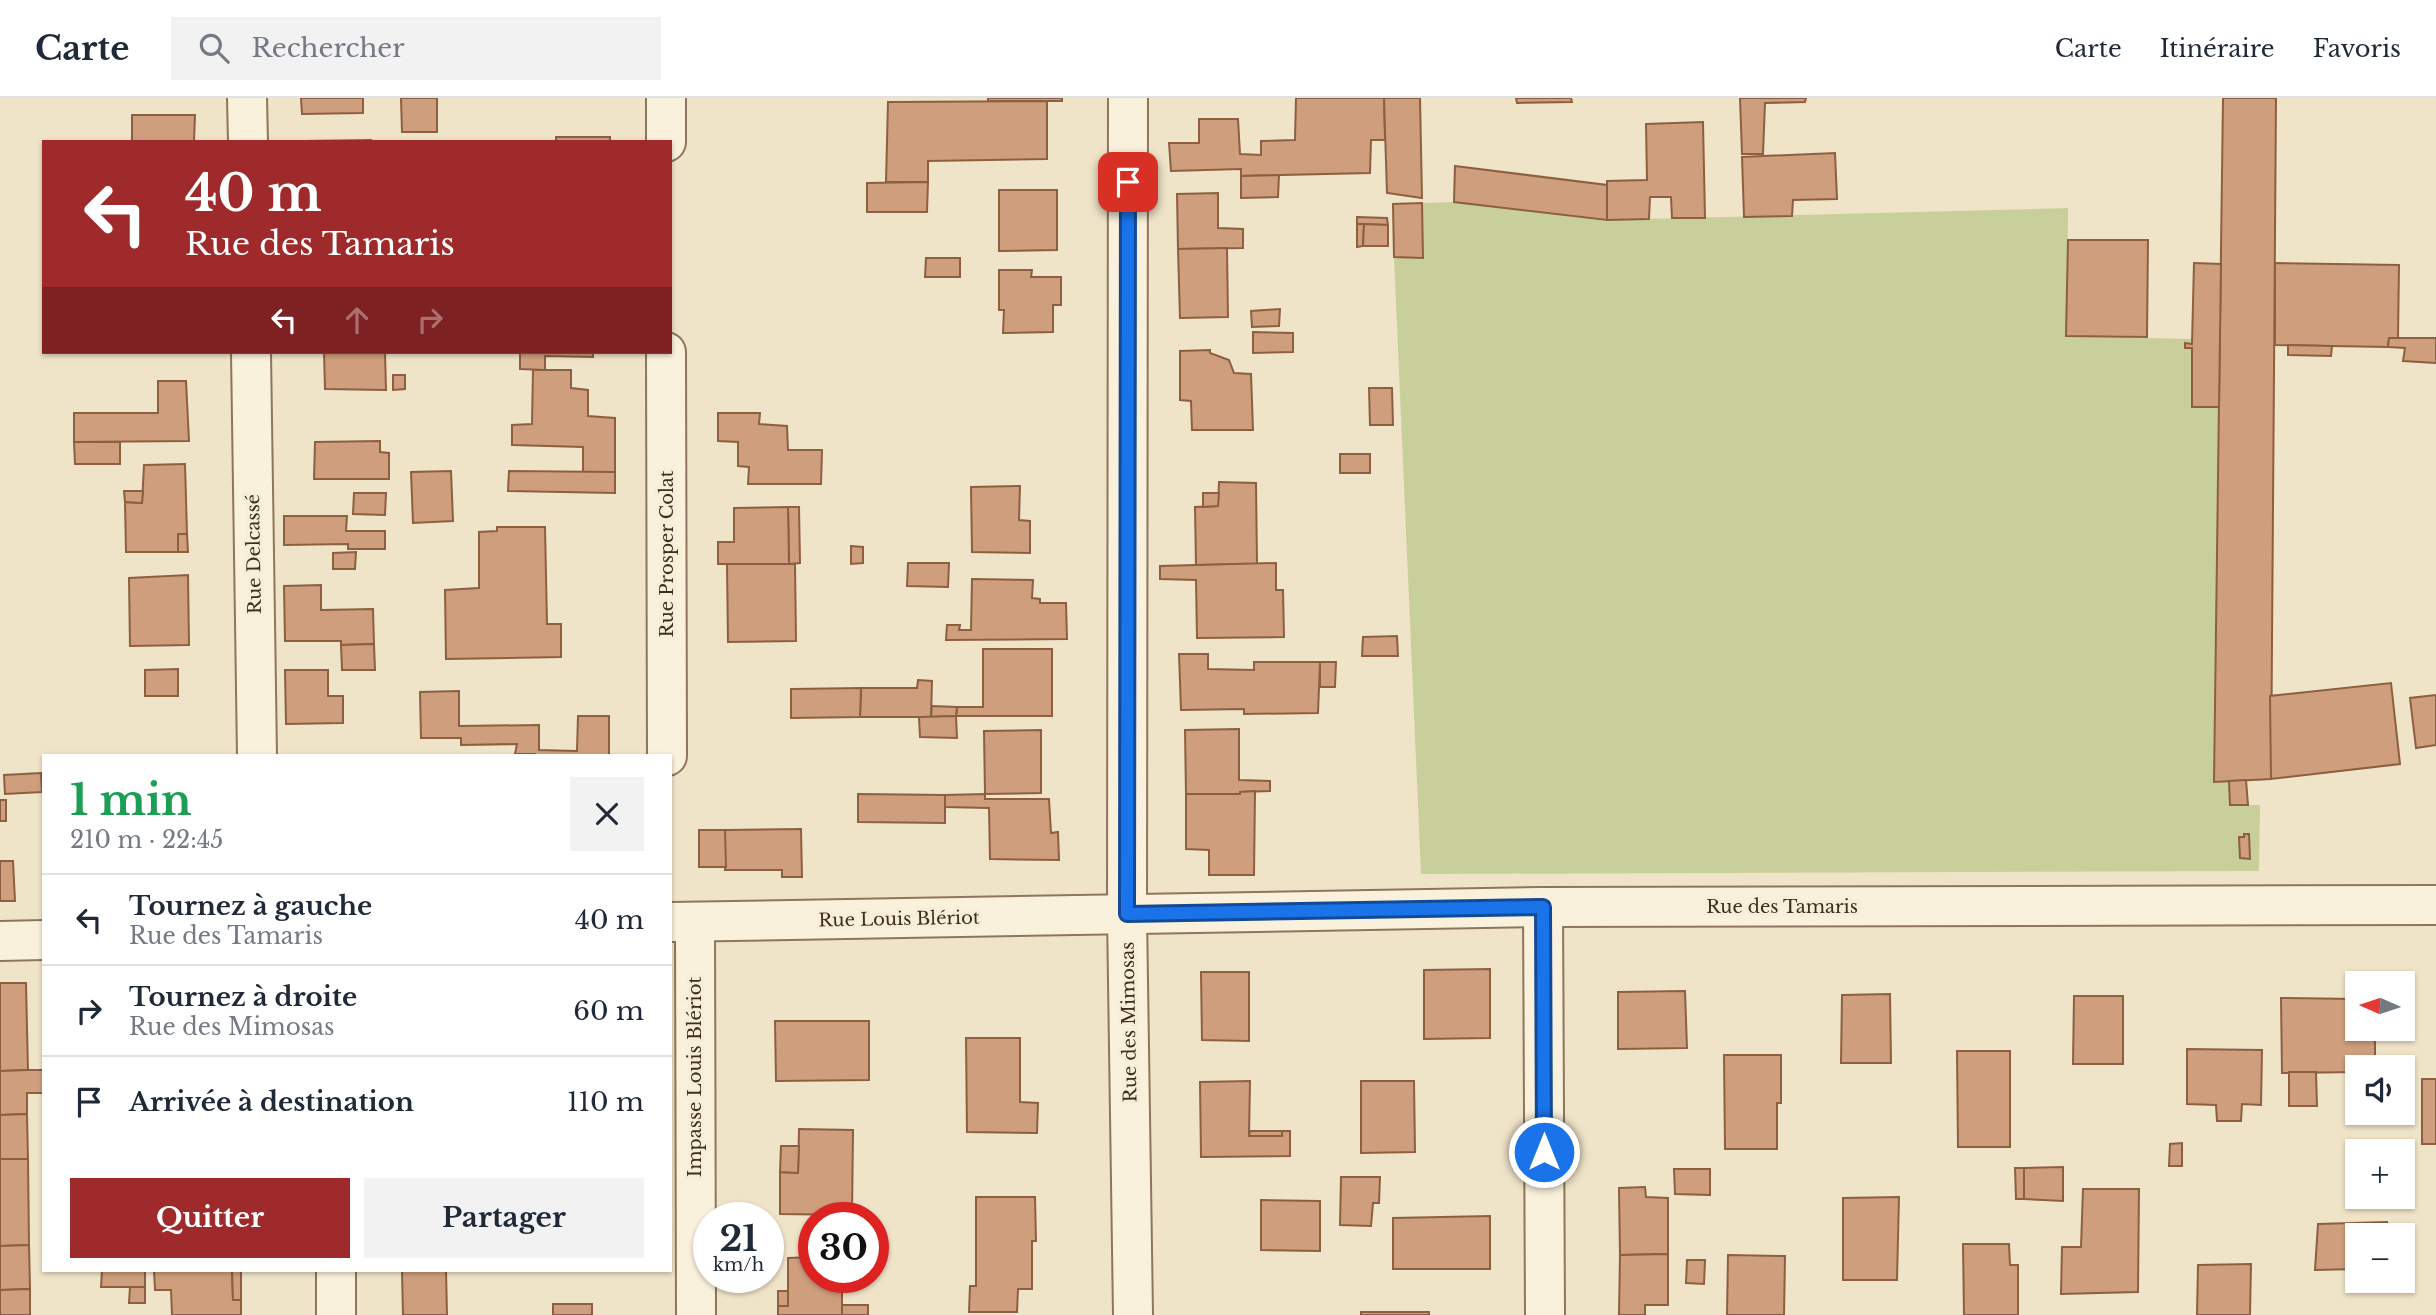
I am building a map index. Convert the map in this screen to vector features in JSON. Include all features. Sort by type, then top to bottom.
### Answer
[{"type":"street","points":[[247,98],[248,140]]},
{"type":"street","points":[[666,98],[666,140]]},
{"type":"street","name":"Rue des Mimosas","points":[[1128,98],[1127,914],[1133,1315]]},
{"type":"street","name":"Rue Delcassé","points":[[251,354],[257,754]]},
{"type":"street","name":"Rue Prosper Colat","points":[[666,354],[667,754]]},
{"type":"street","name":"Rue des Tamaris","points":[[1127,914],[1543,907],[2436,905]]},
{"type":"street","points":[[1543,907],[1545,1315]]},
{"type":"street","name":"Rue Louis Blériot","points":[[683,923],[1127,914]]},
{"type":"street","name":"Impasse Louis Blériot","points":[[683,923],[696,1315]]},
{"type":"street","points":[[0,941],[42,940]]},
{"type":"street","points":[[336,1272],[336,1315]]},
{"type":"green space","points":[[1454,202],[1607,220],[2068,208],[2067,336],[2192,339],[2192,344],[2185,343],[2185,348],[2192,348],[2192,406],[2219,407],[2214,782],[2229,781],[2230,805],[2260,805],[2259,871],[1421,874],[1394,257],[1423,257],[1422,203]]},
{"type":"building","points":[[301,98],[363,98],[363,113],[302,114]]},
{"type":"building","points":[[401,98],[437,98],[437,132],[402,132]]},
{"type":"building","points":[[988,98],[1062,98],[1062,101],[988,101]]},
{"type":"building","points":[[1296,98],[1384,98],[1385,140],[1371,140],[1370,173],[1241,176],[1241,169],[1171,171],[1169,143],[1199,143],[1199,119],[1238,119],[1240,154],[1261,155],[1261,141],[1295,140]]},
{"type":"building","points":[[1384,98],[1420,98],[1422,198],[1387,193]]},
{"type":"building","points":[[1516,98],[1571,98],[1572,102],[1517,103]]},
{"type":"building","points":[[1740,98],[1806,98],[1805,102],[1765,103],[1763,154],[1742,154]]},
{"type":"building","points":[[2223,98],[2276,98],[2271,779],[2214,782]]},
{"type":"building","points":[[1047,101],[1047,159],[928,161],[928,182],[886,182],[888,102]]},
{"type":"building","points":[[132,115],[195,115],[194,140],[132,140]]},
{"type":"building","points":[[1703,122],[1705,218],[1672,218],[1671,197],[1650,197],[1649,219],[1607,220],[1607,181],[1647,180],[1646,124]]},
{"type":"building","points":[[556,137],[610,137],[610,140],[556,140]]},
{"type":"building","points":[[1835,153],[1837,199],[1793,200],[1792,216],[1744,217],[1742,157]]},
{"type":"building","points":[[1455,166],[1607,185],[1607,220],[1454,202]]},
{"type":"building","points":[[1279,175],[1278,197],[1241,198],[1241,176]]},
{"type":"building","points":[[928,182],[927,212],[867,212],[867,183]]},
{"type":"building","points":[[999,190],[1057,190],[1057,250],[999,251]]},
{"type":"building","points":[[1218,193],[1218,228],[1243,229],[1243,248],[1178,249],[1177,194]]},
{"type":"building","points":[[1422,203],[1423,258],[1394,257],[1393,204]]},
{"type":"building","points":[[1357,217],[1387,218],[1388,225],[1357,224]]},
{"type":"building","points":[[1357,224],[1364,224],[1363,246],[1357,247]]},
{"type":"building","points":[[1364,224],[1388,225],[1388,246],[1363,246]]},
{"type":"building","points":[[2068,240],[2148,240],[2147,337],[2066,336]]},
{"type":"building","points":[[1227,248],[1228,317],[1180,318],[1178,249]]},
{"type":"building","points":[[926,258],[960,258],[960,277],[925,277]]},
{"type":"building","points":[[2194,263],[2221,264],[2219,407],[2192,407],[2192,348],[2185,348],[2185,343],[2192,344]]},
{"type":"building","points":[[2275,263],[2399,265],[2398,338],[2389,338],[2388,347],[2275,345]]},
{"type":"building","points":[[999,270],[1032,270],[1031,277],[1061,277],[1061,305],[1053,305],[1053,332],[1003,333],[1004,310],[999,310]]},
{"type":"building","points":[[1280,309],[1279,326],[1252,327],[1251,311]]},
{"type":"building","points":[[1253,332],[1293,333],[1293,352],[1253,353]]},
{"type":"building","points":[[2389,338],[2436,338],[2436,363],[2403,361],[2405,348],[2388,347]]},
{"type":"building","points":[[2288,345],[2332,346],[2331,356],[2288,355]]},
{"type":"building","points":[[1210,350],[1210,353],[1229,360],[1234,373],[1251,374],[1253,430],[1192,430],[1191,401],[1180,400],[1180,351]]},
{"type":"building","points":[[324,354],[385,354],[386,390],[325,389]]},
{"type":"building","points":[[520,354],[593,354],[593,357],[545,356],[545,370],[520,369]]},
{"type":"building","points":[[533,370],[571,370],[571,388],[588,390],[588,416],[615,418],[615,472],[583,472],[583,447],[512,445],[512,425],[532,424]]},
{"type":"building","points":[[393,375],[405,375],[405,389],[393,390]]},
{"type":"building","points":[[158,381],[186,381],[189,441],[74,442],[74,413],[158,413]]},
{"type":"building","points":[[1369,388],[1392,388],[1393,425],[1370,425]]},
{"type":"building","points":[[718,413],[760,413],[759,424],[787,426],[788,450],[822,450],[821,484],[748,484],[749,467],[738,466],[738,442],[718,441]]},
{"type":"building","points":[[380,441],[380,452],[389,453],[389,479],[314,479],[315,442]]},
{"type":"building","points":[[74,442],[120,442],[120,464],[75,464]]},
{"type":"building","points":[[1340,454],[1370,454],[1370,473],[1340,473]]},
{"type":"building","points":[[185,464],[187,534],[178,534],[178,552],[126,552],[125,502],[142,503],[144,465]]},
{"type":"building","points":[[451,471],[453,521],[413,523],[411,472]]},
{"type":"building","points":[[509,471],[615,472],[615,493],[508,491]]},
{"type":"building","points":[[1219,482],[1256,483],[1257,564],[1196,565],[1195,507],[1218,506]]},
{"type":"building","points":[[1020,486],[1019,520],[1030,521],[1030,553],[972,552],[971,487]]},
{"type":"building","points":[[124,491],[143,491],[142,503],[125,502]]},
{"type":"building","points":[[354,493],[386,493],[385,515],[353,514]]},
{"type":"building","points":[[1203,493],[1219,493],[1218,506],[1203,507]]},
{"type":"building","points":[[788,507],[799,507],[800,563],[789,564]]},
{"type":"building","points":[[788,507],[789,564],[718,564],[718,542],[734,542],[734,508]]},
{"type":"building","points":[[284,516],[347,516],[346,531],[385,531],[385,549],[348,549],[348,544],[284,545]]},
{"type":"building","points":[[497,527],[545,527],[547,624],[561,624],[561,657],[446,659],[445,590],[479,588],[479,532],[497,531]]},
{"type":"building","points":[[178,534],[187,534],[188,552],[178,552]]},
{"type":"building","points":[[851,546],[863,547],[863,563],[851,564]]},
{"type":"building","points":[[356,552],[355,569],[333,569],[333,553]]},
{"type":"building","points":[[908,563],[949,563],[948,587],[907,586]]},
{"type":"building","points":[[1276,563],[1276,590],[1283,590],[1284,637],[1197,638],[1196,580],[1160,579],[1160,566]]},
{"type":"building","points":[[727,564],[795,564],[796,641],[728,642]]},
{"type":"building","points":[[188,575],[189,645],[130,646],[129,578]]},
{"type":"building","points":[[972,579],[1033,580],[1032,598],[1040,599],[1040,603],[1066,603],[1067,639],[946,640],[947,625],[960,625],[959,630],[971,630]]},
{"type":"building","points":[[321,585],[321,610],[373,609],[374,644],[341,645],[341,641],[285,641],[284,586]]},
{"type":"building","points":[[1397,636],[1398,656],[1362,656],[1363,637]]},
{"type":"building","points":[[374,644],[375,670],[342,670],[341,645]]},
{"type":"building","points":[[983,649],[1052,649],[1052,716],[956,716],[957,707],[983,707]]},
{"type":"building","points":[[1179,654],[1208,654],[1208,669],[1254,670],[1254,662],[1320,662],[1318,713],[1244,714],[1244,709],[1181,710]]},
{"type":"building","points":[[1320,662],[1336,662],[1335,687],[1320,687]]},
{"type":"building","points":[[178,669],[178,696],[145,696],[145,670]]},
{"type":"building","points":[[285,670],[328,670],[328,696],[343,696],[343,723],[286,724]]},
{"type":"building","points":[[918,680],[932,681],[931,717],[860,717],[861,688],[917,688]]},
{"type":"building","points":[[2391,683],[2400,764],[2271,779],[2270,696]]},
{"type":"building","points":[[861,688],[860,717],[791,718],[791,689]]},
{"type":"building","points":[[459,691],[459,726],[539,725],[539,750],[577,751],[578,716],[609,716],[609,754],[515,754],[517,744],[461,745],[461,738],[421,738],[420,692]]},
{"type":"building","points":[[2436,695],[2436,745],[2416,748],[2410,698]]},
{"type":"building","points":[[932,706],[957,707],[956,716],[931,717]]},
{"type":"building","points":[[956,716],[957,738],[920,737],[919,717]]},
{"type":"building","points":[[1239,729],[1239,780],[1270,781],[1270,791],[1186,794],[1185,730]]},
{"type":"building","points":[[1041,730],[1041,793],[985,794],[984,731]]},
{"type":"building","points":[[41,773],[42,792],[5,794],[4,775]]},
{"type":"building","points":[[2246,780],[2248,805],[2230,805],[2229,781]]},
{"type":"building","points":[[1255,791],[1254,875],[1209,875],[1209,850],[1186,849],[1186,794],[1240,794]]},
{"type":"building","points":[[858,794],[945,795],[945,823],[858,822]]},
{"type":"building","points":[[985,794],[985,799],[1049,799],[1051,833],[1058,832],[1059,860],[990,859],[989,808],[945,807],[945,795]]},
{"type":"building","points":[[0,800],[6,800],[6,821],[0,821]]},
{"type":"building","points":[[801,829],[802,877],[782,877],[782,870],[725,870],[725,830]]},
{"type":"building","points":[[699,830],[725,830],[726,867],[699,867]]},
{"type":"building","points":[[2244,834],[2249,834],[2250,859],[2240,858],[2239,837],[2244,837]]},
{"type":"building","points":[[0,861],[13,861],[15,901],[0,901]]},
{"type":"building","points":[[1490,969],[1490,1038],[1424,1039],[1424,970]]},
{"type":"building","points":[[1201,972],[1249,972],[1249,1041],[1202,1040]]},
{"type":"building","points":[[0,983],[26,983],[28,1070],[0,1071]]},
{"type":"building","points":[[1685,991],[1687,1048],[1618,1049],[1618,992]]},
{"type":"building","points":[[1890,994],[1891,1063],[1841,1063],[1842,995]]},
{"type":"building","points":[[2074,996],[2123,996],[2123,1064],[2073,1064]]},
{"type":"building","points":[[2281,998],[2345,999],[2345,1041],[2375,1041],[2375,1055],[2345,1055],[2345,1072],[2282,1073]]},
{"type":"building","points":[[775,1021],[869,1021],[869,1080],[776,1081]]},
{"type":"building","points":[[966,1038],[1020,1038],[1020,1102],[1038,1103],[1037,1133],[967,1132]]},
{"type":"building","points":[[2187,1049],[2262,1050],[2261,1105],[2242,1104],[2241,1121],[2217,1121],[2216,1105],[2187,1104]]},
{"type":"building","points":[[1957,1051],[2010,1051],[2010,1147],[1958,1147]]},
{"type":"building","points":[[1724,1055],[1781,1055],[1777,1149],[1725,1149]]},
{"type":"building","points":[[42,1070],[42,1093],[27,1093],[27,1114],[0,1115],[0,1071]]},
{"type":"building","points":[[2289,1072],[2316,1072],[2317,1106],[2289,1106]]},
{"type":"building","points":[[2422,1079],[2436,1079],[2436,1144],[2422,1144]]},
{"type":"building","points":[[1250,1081],[1249,1136],[1282,1136],[1282,1131],[1290,1131],[1290,1156],[1201,1157],[1200,1082]]},
{"type":"building","points":[[1361,1081],[1414,1081],[1415,1152],[1361,1153]]},
{"type":"building","points":[[27,1114],[28,1159],[0,1159],[0,1115]]},
{"type":"building","points":[[799,1129],[853,1130],[852,1202],[798,1202],[798,1214],[784,1214],[784,1202],[780,1202],[780,1172],[798,1173]]},
{"type":"building","points":[[1250,1131],[1282,1131],[1282,1136],[1249,1136]]},
{"type":"building","points":[[2182,1143],[2182,1166],[2169,1166],[2170,1144]]},
{"type":"building","points":[[781,1146],[799,1146],[798,1173],[780,1172]]},
{"type":"building","points":[[0,1159],[28,1159],[29,1245],[0,1246]]},
{"type":"building","points":[[2063,1167],[2063,1201],[2024,1199],[2024,1168]]},
{"type":"building","points":[[2015,1168],[2024,1168],[2024,1199],[2016,1199]]},
{"type":"building","points":[[1674,1169],[1710,1169],[1710,1195],[1675,1194]]},
{"type":"building","points":[[1341,1177],[1380,1177],[1379,1203],[1373,1203],[1371,1226],[1340,1225]]},
{"type":"building","points":[[1645,1187],[1646,1197],[1668,1198],[1668,1254],[1620,1255],[1619,1188]]},
{"type":"building","points":[[2083,1189],[2139,1189],[2138,1292],[2061,1294],[2062,1247],[2081,1247]]},
{"type":"building","points":[[976,1197],[1035,1197],[1036,1241],[1032,1241],[1032,1289],[1018,1289],[1017,1312],[969,1312],[970,1286],[976,1286]]},
{"type":"building","points":[[1899,1197],[1897,1280],[1843,1280],[1843,1198]]},
{"type":"building","points":[[1261,1200],[1320,1201],[1320,1251],[1261,1250]]},
{"type":"building","points":[[1490,1216],[1490,1269],[1393,1269],[1393,1218]]},
{"type":"building","points":[[2345,1223],[2345,1269],[2315,1270],[2318,1224]]},
{"type":"building","points":[[1963,1244],[2009,1244],[2010,1265],[2018,1265],[2018,1315],[1964,1315]]},
{"type":"building","points":[[29,1245],[30,1289],[0,1290],[0,1246]]},
{"type":"building","points":[[1668,1254],[1668,1305],[1645,1305],[1645,1315],[1619,1315],[1620,1255]]},
{"type":"building","points":[[1728,1255],[1785,1256],[1784,1315],[1727,1315]]},
{"type":"building","points":[[788,1258],[798,1258],[798,1293],[842,1293],[842,1315],[778,1315],[778,1306],[788,1306]]},
{"type":"building","points":[[1687,1260],[1705,1260],[1704,1284],[1686,1283]]},
{"type":"building","points":[[2251,1264],[2250,1315],[2197,1315],[2198,1265]]},
{"type":"building","points":[[102,1272],[145,1272],[145,1287],[101,1287]]},
{"type":"building","points":[[154,1272],[232,1272],[233,1300],[241,1300],[241,1315],[172,1315],[171,1290],[155,1290]]},
{"type":"building","points":[[232,1272],[241,1272],[241,1300],[233,1300]]},
{"type":"building","points":[[402,1272],[446,1272],[447,1315],[403,1315]]},
{"type":"building","points":[[130,1287],[145,1287],[145,1303],[129,1303]]},
{"type":"building","points":[[30,1289],[30,1315],[0,1315],[0,1290]]},
{"type":"building","points":[[788,1291],[788,1306],[778,1306],[778,1293]]},
{"type":"building","points":[[553,1304],[592,1304],[592,1315],[553,1315]]},
{"type":"building","points":[[842,1305],[868,1305],[868,1315],[842,1315]]},
{"type":"building","points":[[1361,1312],[1429,1312],[1429,1315],[1361,1315]]},
{"type":"route","points":[[1128,182],[1127,914],[1543,907],[1544,1152]]}]
